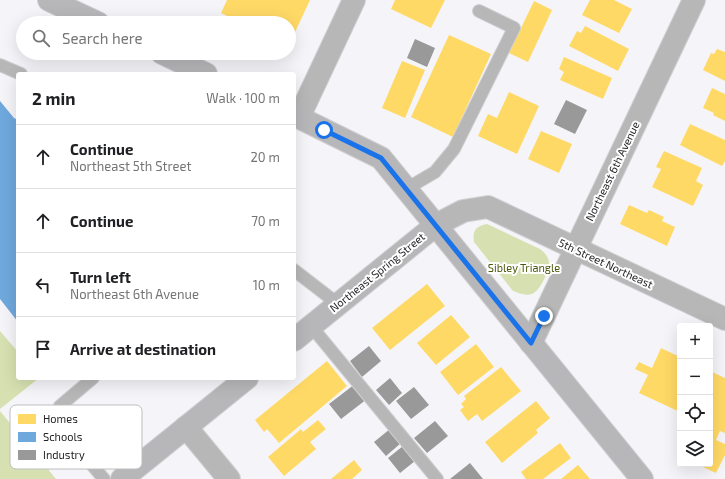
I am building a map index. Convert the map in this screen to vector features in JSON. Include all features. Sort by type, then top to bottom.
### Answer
[{"type":"street","points":[[50,0],[83,16]]},
{"type":"street","points":[[354,0],[296,119],[381,158],[642,479]]},
{"type":"street","name":"Northeast 6th Avenue","points":[[531,343],[694,0]]},
{"type":"street","points":[[177,60],[202,72]]},
{"type":"street","name":"5th Street Northeast","points":[[488,207],[725,319]]},
{"type":"street","name":"Northeast Spring Street","points":[[296,338],[436,225],[463,211],[488,207]]},
{"type":"street","points":[[142,463],[245,380]]},
{"type":"street","points":[[186,427],[229,479]]},
{"type":"street","points":[[122,479],[134,469]]},
{"type":"lane","points":[[406,189],[435,172],[454,149],[514,28],[479,11]]},
{"type":"lane","points":[[0,65],[16,72]]},
{"type":"lane","points":[[296,272],[338,304]]},
{"type":"lane","points":[[311,326],[437,479]]},
{"type":"lane","points":[[61,405],[91,380]]},
{"type":"lane","points":[[96,469],[104,479]]},
{"type":"green space","name":"Sibley Triangle","points":[[487,224],[540,249],[546,254],[549,262],[548,270],[544,280],[535,292],[527,295],[513,291],[474,242],[474,232],[480,226]]},
{"type":"green space","points":[[0,331],[16,350],[16,380],[36,380],[0,409]]},
{"type":"green space","points":[[0,411],[10,423],[10,469],[48,469],[56,479],[0,479]]},
{"type":"building: Homes","points":[[227,0],[310,0],[296,30],[296,16],[227,16],[221,13]]},
{"type":"building: Homes","points":[[395,0],[445,0],[431,28],[391,9]]},
{"type":"building: Homes","points":[[590,0],[614,0],[632,9],[619,33],[582,15]]},
{"type":"building: Homes","points":[[534,1],[552,10],[528,62],[509,53]]},
{"type":"building: Homes","points":[[585,26],[629,49],[618,71],[569,46],[577,31],[581,33]]},
{"type":"building: Homes","points":[[449,35],[491,54],[453,137],[411,117]]},
{"type":"building: Homes","points":[[717,49],[725,52],[725,81],[703,70],[711,53],[714,54]]},
{"type":"building: Homes","points":[[564,57],[612,78],[603,99],[560,80],[564,72],[559,69]]},
{"type":"building: Homes","points":[[402,61],[425,70],[405,118],[382,108]]},
{"type":"building: Homes","points":[[712,88],[725,94],[725,121],[713,115],[714,113],[703,108]]},
{"type":"building: Homes","points":[[509,92],[539,106],[517,154],[478,136],[488,114],[497,118]]},
{"type":"building: Homes","points":[[690,124],[725,140],[725,161],[722,166],[680,145]]},
{"type":"building: Homes","points":[[541,131],[572,144],[559,173],[528,159]]},
{"type":"building: Homes","points":[[664,151],[702,168],[696,181],[703,185],[693,206],[652,187],[661,169],[656,167]]},
{"type":"building: Homes","points":[[629,205],[647,213],[649,210],[664,217],[662,221],[675,227],[667,246],[620,224]]},
{"type":"building: Homes","points":[[427,284],[445,306],[390,350],[372,328]]},
{"type":"building: Homes","points":[[451,315],[470,337],[436,365],[417,343]]},
{"type":"building: Homes","points":[[476,344],[494,367],[458,395],[440,372]]},
{"type":"building: Homes","points":[[661,348],[677,356],[677,411],[639,393],[648,375],[635,369],[639,362],[652,368]]},
{"type":"building: Homes","points":[[327,361],[347,386],[279,443],[267,429],[264,432],[255,420]]},
{"type":"building: Homes","points":[[501,367],[521,391],[482,421],[477,414],[468,421],[460,410],[464,407],[461,404],[466,399],[464,396]]},
{"type":"building: Homes","points":[[713,372],[725,378],[725,433],[720,431],[716,440],[725,444],[725,455],[716,473],[703,467],[713,467]]},
{"type":"building: Homes","points":[[536,401],[550,418],[536,430],[538,433],[502,463],[485,442]]},
{"type":"building: Homes","points":[[318,420],[326,429],[310,442],[316,449],[284,476],[268,457],[301,429],[303,432]]},
{"type":"building: Homes","points":[[560,443],[571,458],[543,479],[526,479],[521,472]]},
{"type":"building: Homes","points":[[354,460],[362,470],[352,479],[331,479]]},
{"type":"building: Homes","points":[[578,465],[590,479],[561,479]]},
{"type":"building: Schools","points":[[0,101],[16,119],[16,319],[0,299]]},
{"type":"building: Industry","points":[[415,39],[435,48],[427,67],[407,58]]},
{"type":"building: Industry","points":[[566,100],[587,110],[575,134],[554,124]]},
{"type":"building: Industry","points":[[369,346],[381,361],[362,377],[350,361]]},
{"type":"building: Industry","points":[[390,378],[402,393],[389,405],[376,390]]},
{"type":"building: Industry","points":[[355,384],[367,399],[341,419],[329,404]]},
{"type":"building: Industry","points":[[414,387],[429,405],[411,419],[396,401]]},
{"type":"building: Industry","points":[[435,421],[448,436],[427,453],[414,438]]},
{"type":"building: Industry","points":[[390,429],[401,443],[386,456],[374,442]]},
{"type":"building: Industry","points":[[403,446],[415,461],[400,473],[388,458]]},
{"type":"building: Industry","points":[[470,463],[483,479],[450,479]]},
{"type":"route","points":[[324,130],[381,158],[531,343],[544,316]]}]
